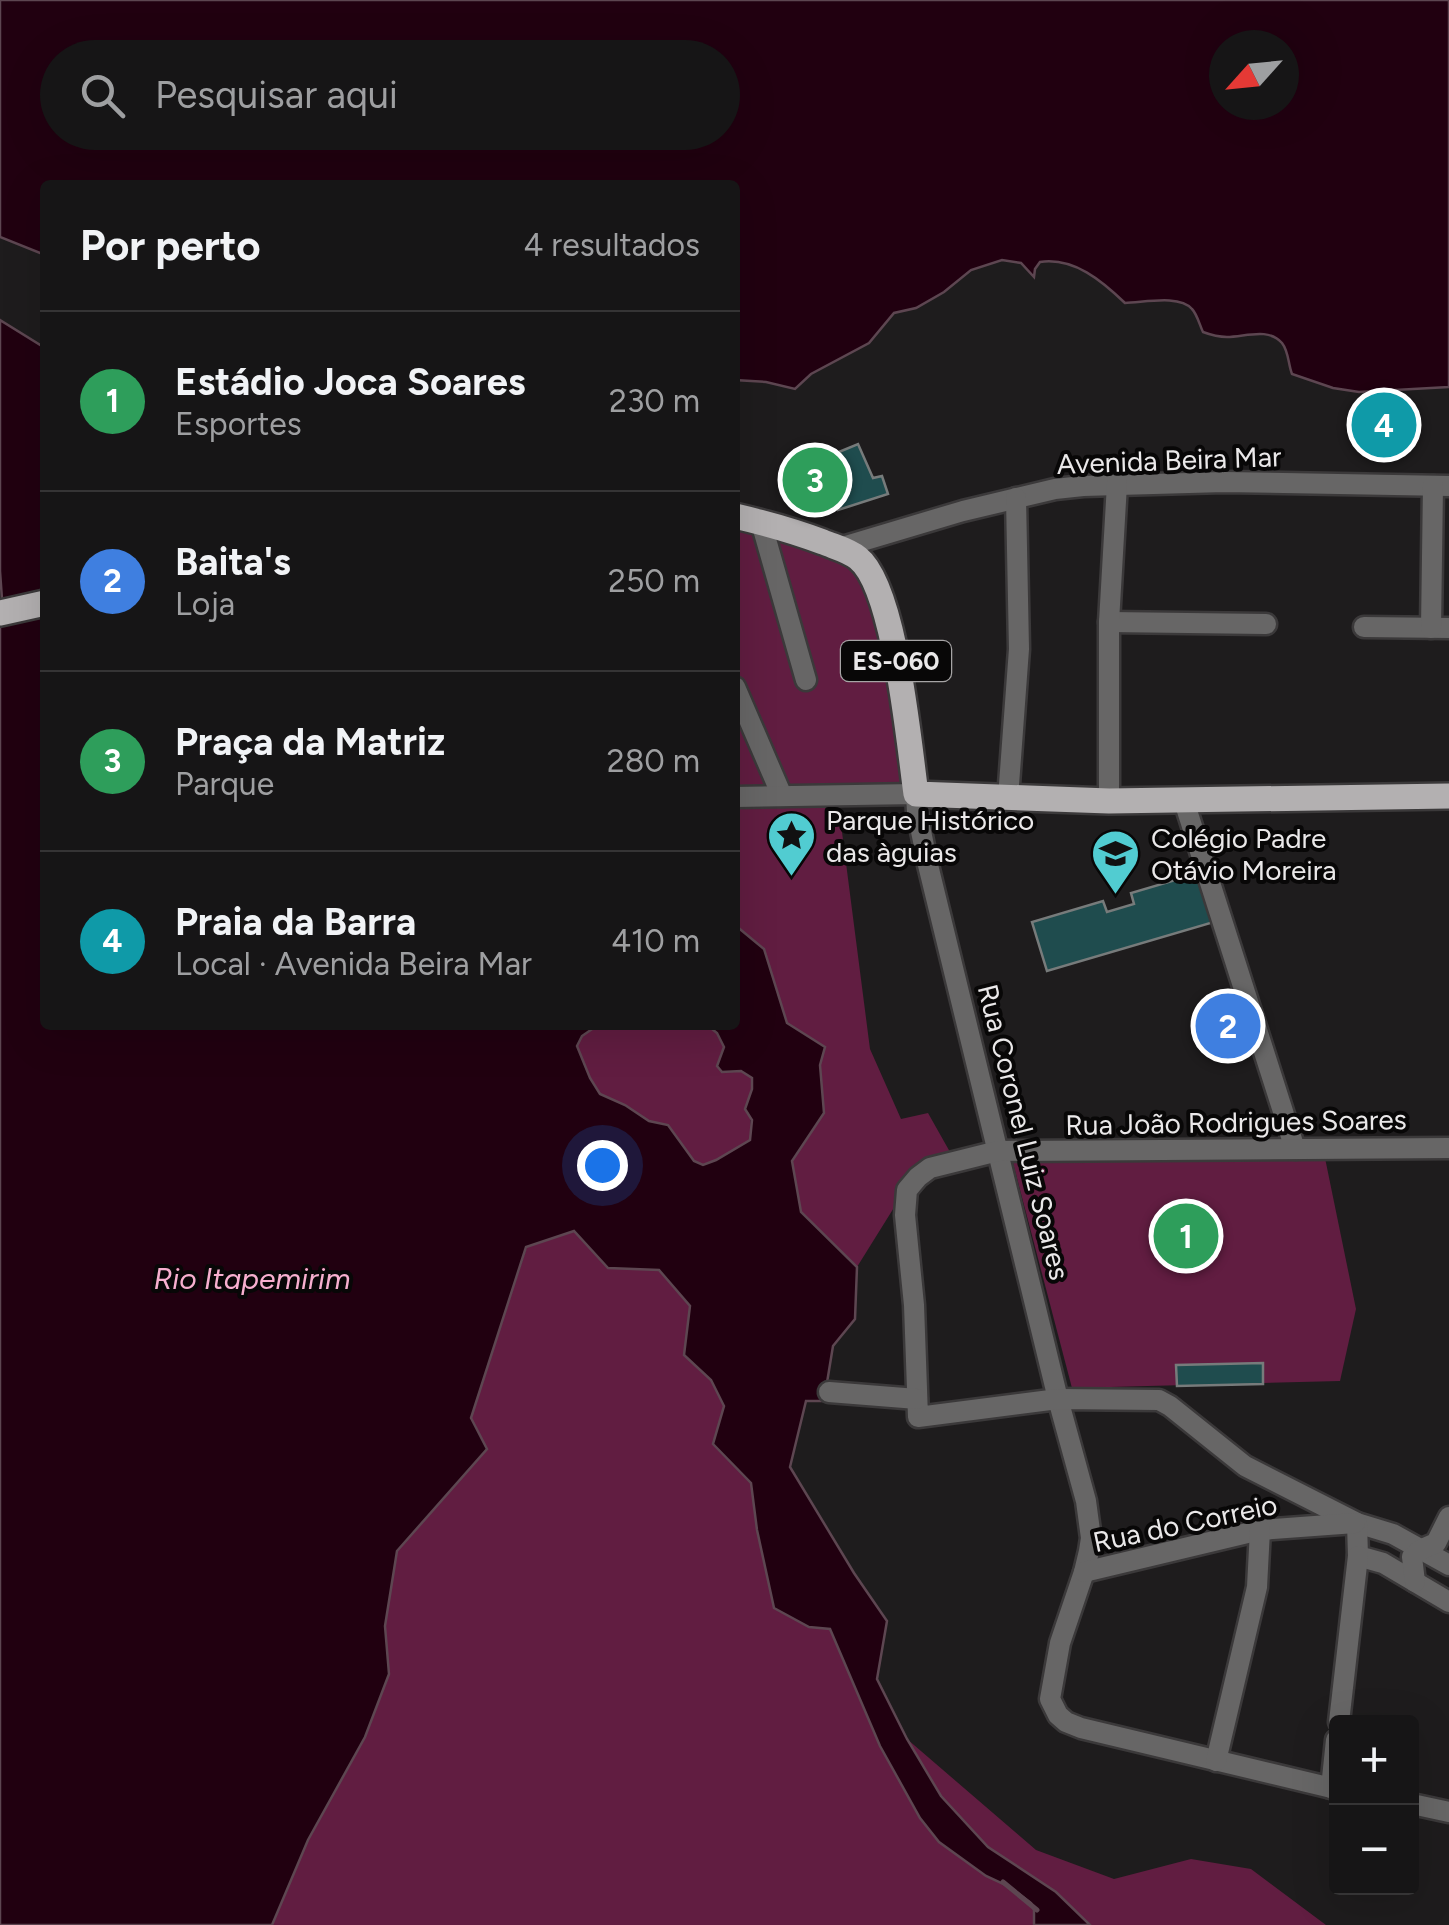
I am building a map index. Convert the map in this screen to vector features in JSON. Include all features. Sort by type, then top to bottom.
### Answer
[{"type":"main road","name":"ES-060","points":[[740,517],[839,548]]},
{"type":"main road","name":"Rua Coronel Luiz Soares","points":[[839,548],[866,566],[885,607],[916,794]]},
{"type":"main road","points":[[0,613],[40,604]]},
{"type":"main road","points":[[916,794],[1109,800],[1449,796]]},
{"type":"street","name":"Avenida Beira Mar","points":[[839,548],[904,527],[1055,489],[1224,482],[1441,486]]},
{"type":"street","points":[[1109,800],[1116,484]]},
{"type":"street","points":[[1364,627],[1440,628],[1441,486]]},
{"type":"street","points":[[1008,798],[1019,649],[1016,498]]},
{"type":"street","points":[[761,522],[806,680]]},
{"type":"street","points":[[1110,622],[1266,624]]},
{"type":"street","points":[[740,699],[782,796]]},
{"type":"street","points":[[740,797],[916,794]]},
{"type":"street","name":"Rua Coronel Luiz Soares","points":[[916,794],[928,865],[1090,1524],[1084,1572],[1060,1643],[1050,1699],[1058,1715],[1081,1728],[1216,1761]]},
{"type":"street","points":[[1183,798],[1294,1150]]},
{"type":"street","name":"Rua João Rodrigues Soares","points":[[917,1408],[914,1305],[905,1215],[907,1190],[930,1168],[998,1151],[1449,1148]]},
{"type":"street","points":[[829,1392],[917,1408],[1058,1399],[1159,1400],[1245,1466],[1357,1523],[1393,1534],[1449,1565]]},
{"type":"street","points":[[1415,1582],[1412,1557],[1436,1543],[1449,1517]]},
{"type":"street","points":[[1339,1715],[1358,1556],[1357,1523]]},
{"type":"street","name":"Rua do Correio","points":[[1084,1572],[1260,1530],[1357,1523]]},
{"type":"street","points":[[1260,1530],[1257,1588],[1216,1761],[1329,1787]]},
{"type":"street","points":[[1358,1556],[1384,1564],[1449,1602]]},
{"type":"street","points":[[1417,1805],[1449,1812]]},
{"type":"shaded area","points":[[809,457],[841,485],[826,492],[830,506],[782,495]]},
{"type":"shaded area","name":"Parque Histórico das àguias","points":[[740,518],[850,553],[878,631],[914,788],[831,790],[842,832],[870,1049],[901,1119],[928,1113],[950,1152],[909,1174],[895,1206],[857,1267],[801,1212],[792,1161],[824,1113],[820,1065],[787,1023],[764,949],[740,929]]},
{"type":"shaded area","points":[[591,1030],[713,1030],[724,1047],[720,1055],[752,1078],[750,1140],[703,1165],[694,1161],[668,1126],[649,1121],[600,1094],[577,1045]]},
{"type":"shaded area","points":[[1325,1158],[1356,1309],[1340,1381],[1072,1388],[1013,1163]]},
{"type":"shaded area","points":[[574,1231],[608,1268],[659,1269],[690,1306],[684,1355],[711,1380],[724,1406],[713,1444],[751,1483],[774,1607],[809,1627],[830,1628],[880,1746],[920,1818],[939,1842],[1031,1903],[1034,1925],[272,1925],[308,1840],[389,1674],[385,1626],[397,1551],[487,1449],[471,1418],[527,1247]]},
{"type":"shaded area","points":[[907,1739],[1036,1850],[1114,1879],[1191,1859],[1251,1869],[1326,1925],[1090,1925],[1056,1892],[988,1847],[963,1823],[941,1796]]},
{"type":"water","points":[[0,0],[1449,0],[1449,387],[1359,392],[1333,388],[1292,374],[1282,343],[1270,335],[1212,335],[1203,332],[1194,311],[1186,304],[1125,303],[1076,267],[1040,262],[1034,277],[1021,263],[1002,260],[971,270],[916,308],[894,313],[869,343],[811,374],[795,389],[740,380],[740,180],[40,180],[40,253],[0,237]]},
{"type":"water","name":"Rio Itapemirim","points":[[0,320],[40,345],[40,1030],[591,1030],[577,1046],[600,1094],[649,1121],[668,1125],[694,1161],[703,1165],[750,1140],[752,1120],[745,1109],[752,1078],[741,1071],[722,1072],[717,1066],[724,1047],[713,1030],[740,1030],[740,929],[764,949],[787,1023],[825,1047],[820,1065],[824,1113],[792,1161],[801,1212],[857,1267],[855,1319],[833,1346],[824,1401],[806,1401],[790,1467],[887,1621],[877,1679],[941,1796],[988,1847],[1056,1892],[1090,1925],[1034,1925],[1031,1903],[939,1842],[920,1818],[880,1746],[830,1629],[809,1627],[774,1608],[751,1483],[713,1444],[724,1406],[711,1380],[684,1355],[690,1306],[659,1270],[608,1268],[574,1231],[526,1247],[471,1418],[487,1449],[397,1551],[385,1626],[389,1674],[365,1737],[308,1840],[272,1925],[0,1925]]},
{"type":"building","points":[[858,444],[873,478],[882,476],[888,494],[838,510],[833,497],[850,490],[834,454]]},
{"type":"building","points":[[1199,873],[1214,922],[1047,971],[1032,922],[1103,901],[1107,912],[1134,904],[1131,893]]},
{"type":"building","points":[[1263,1363],[1263,1384],[1177,1386],[1176,1365]]},
{"type":"waterway","points":[[1003,1882],[1037,1910]]},
{"type":"place","name":"Praia da Barra","points":[[1384,425]]},
{"type":"place","name":"Praça da Matriz","points":[[815,480]]},
{"type":"place","name":"Parque Histórico das àguias","points":[[791,878]]},
{"type":"place","name":"Colégio Padre Otávio Moreira","points":[[1116,896]]},
{"type":"place","name":"Baita's","points":[[1228,1026]]},
{"type":"place","name":"Estádio Joca Soares","points":[[1186,1236]]}]
